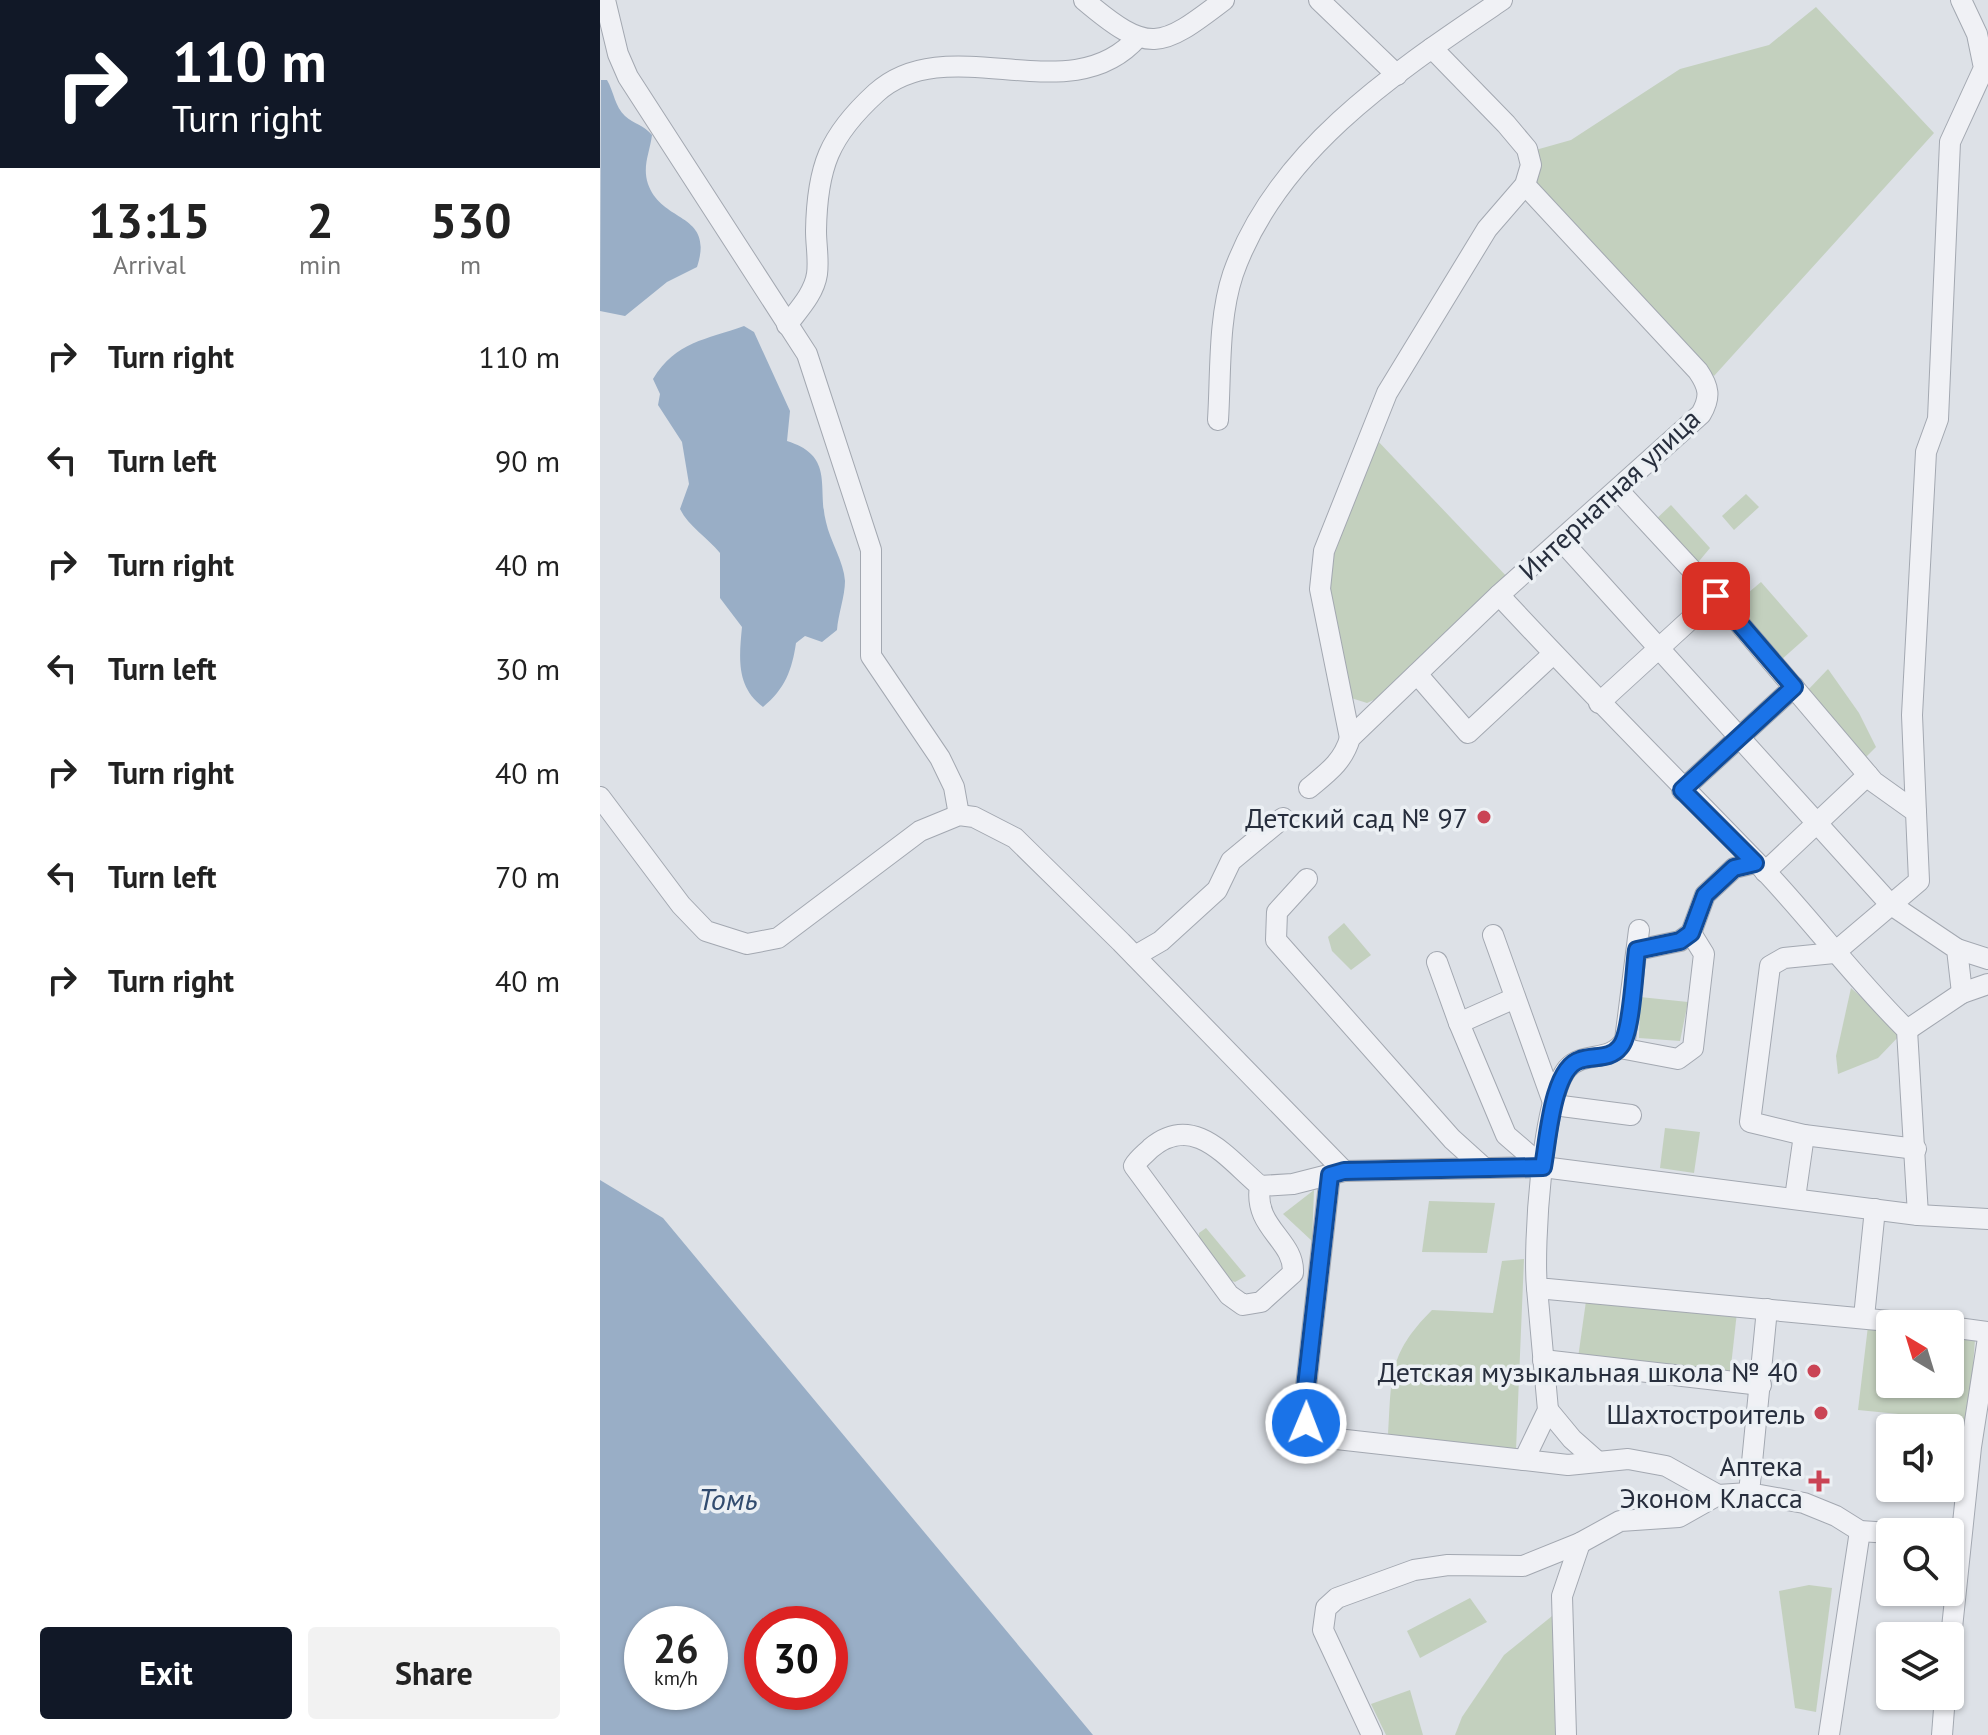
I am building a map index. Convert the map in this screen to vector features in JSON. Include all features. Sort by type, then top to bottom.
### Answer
[{"type":"street","points":[[605,0],[618,54],[628,77],[807,354],[871,550],[871,656],[940,758],[954,787],[959,815]]},
{"type":"street","points":[[1084,0],[1138,37],[1176,37],[1224,0]]},
{"type":"street","points":[[1319,0],[1397,75]]},
{"type":"street","points":[[1218,420],[1223,337],[1233,276],[1255,224],[1291,170],[1344,118],[1397,75],[1502,0]]},
{"type":"street","points":[[1916,1149],[1804,1135],[1750,1122],[1767,972],[1776,960],[1834,953],[1919,881],[1912,715],[1926,452],[1938,419],[1950,142],[1984,68],[1977,34],[1961,0]]},
{"type":"street","points":[[787,325],[809,296],[817,274],[817,197],[824,160],[843,125],[880,90],[909,70],[944,66],[1049,72],[1097,66],[1127,50],[1138,37]]},
{"type":"street","points":[[1350,738],[1320,589],[1324,551],[1387,393],[1487,229],[1525,185],[1531,165],[1527,149],[1432,48]]},
{"type":"street","name":"Интернатная улица","points":[[1309,788],[1335,766],[1345,753],[1350,738],[1499,595],[1701,414],[1709,392],[1694,366],[1525,185]]},
{"type":"street","points":[[1618,490],[1716,596],[1868,775],[1916,812]]},
{"type":"street","points":[[1561,540],[1890,904],[1957,949],[1988,959]]},
{"type":"street","points":[[1499,595],[1682,790],[1760,867],[1834,953],[1907,1030],[1918,1215]]},
{"type":"street","points":[[1599,703],[1716,596]]},
{"type":"street","points":[[1417,674],[1468,733],[1553,654]]},
{"type":"street","points":[[1682,790],[1794,687]]},
{"type":"street","points":[[1524,1460],[1548,1410],[1535,1254],[1543,1167],[1560,1081],[1578,1060],[1605,1057],[1620,1048],[1625,1040],[1638,940],[1680,941],[1691,933],[1705,895],[1734,868],[1760,867],[1819,824],[1868,775]]},
{"type":"street","points":[[600,797],[681,905],[706,931],[747,944],[778,938],[920,831],[959,815],[974,817],[1015,838],[1135,956],[1337,1173]]},
{"type":"street","points":[[1135,956],[1161,941],[1217,890],[1231,861],[1283,818]]},
{"type":"street","points":[[1307,879],[1277,912],[1276,940],[1452,1139],[1483,1167]]},
{"type":"street","points":[[1620,1048],[1678,1059],[1693,1048],[1704,954],[1691,933]]},
{"type":"street","points":[[1493,935],[1554,1105]]},
{"type":"street","points":[[1957,949],[1962,993]]},
{"type":"street","points":[[1437,962],[1506,1135],[1543,1167]]},
{"type":"street","points":[[1907,1030],[1962,993],[1988,984]]},
{"type":"street","points":[[1459,1023],[1515,998]]},
{"type":"street","points":[[1554,1105],[1631,1115]]},
{"type":"street","points":[[1260,1186],[1259,1210],[1294,1268],[1291,1278],[1275,1292],[1261,1302],[1243,1305],[1229,1295],[1134,1166],[1163,1138],[1184,1133],[1207,1141],[1260,1186],[1293,1184],[1337,1173],[1543,1167],[1918,1215],[1988,1219]]},
{"type":"street","points":[[1795,1198],[1804,1135]]},
{"type":"street","points":[[1337,1173],[1303,1413],[1311,1431],[1328,1439],[1568,1465],[1628,1459],[1666,1466],[1718,1495]]},
{"type":"street","points":[[1864,1317],[1875,1209]]},
{"type":"street","points":[[1537,1288],[1876,1318]]},
{"type":"street","points":[[1749,1493],[1767,1309]]},
{"type":"street","points":[[1964,1329],[1988,1332]]},
{"type":"street","points":[[1958,1518],[1988,1338]]},
{"type":"street","points":[[1543,1360],[1761,1385]]},
{"type":"street","points":[[1548,1410],[1572,1439],[1598,1462]]},
{"type":"street","points":[[1372,1735],[1323,1630],[1326,1608],[1337,1598],[1414,1570],[1448,1565],[1523,1566],[1580,1543],[1620,1521],[1679,1517],[1718,1495],[1749,1493],[1804,1503],[1836,1516],[1860,1531],[1876,1532]]},
{"type":"street","points":[[1829,1735],[1860,1531]]},
{"type":"street","points":[[1566,1735],[1562,1596],[1580,1543]]},
{"type":"street","points":[[1942,1735],[1944,1710]]},
{"type":"green space","points":[[1816,7],[1934,133],[1714,376],[1531,185],[1532,151],[1571,140],[1680,69],[1769,45]]},
{"type":"green space","points":[[1375,438],[1510,580],[1378,698],[1367,703],[1351,698],[1324,563]]},
{"type":"green space","points":[[1746,494],[1759,507],[1734,530],[1722,516]]},
{"type":"green space","points":[[1671,505],[1710,548],[1695,566],[1653,522]]},
{"type":"green space","points":[[1761,582],[1808,636],[1781,660],[1736,603]]},
{"type":"green space","points":[[1828,669],[1859,713],[1876,747],[1863,760],[1807,691]]},
{"type":"green space","points":[[1344,923],[1371,955],[1351,970],[1332,951],[1328,937]]},
{"type":"green space","points":[[1851,988],[1902,1033],[1878,1058],[1838,1074],[1836,1056]]},
{"type":"green space","points":[[1640,997],[1688,1002],[1680,1041],[1639,1038]]},
{"type":"green space","points":[[1665,1128],[1700,1132],[1694,1173],[1660,1168]]},
{"type":"green space","points":[[1314,1190],[1312,1241],[1283,1214]]},
{"type":"green space","points":[[1429,1201],[1495,1203],[1487,1253],[1422,1252]]},
{"type":"green space","points":[[1206,1228],[1246,1276],[1235,1282],[1223,1278],[1199,1241],[1199,1233]]},
{"type":"green space","points":[[1524,1259],[1516,1450],[1388,1436],[1395,1368],[1399,1354],[1417,1326],[1432,1310],[1493,1313],[1502,1261]]},
{"type":"green space","points":[[1586,1301],[1737,1312],[1730,1375],[1578,1358]]},
{"type":"green space","points":[[1868,1326],[1876,1327],[1876,1398],[1964,1398],[1964,1338],[1975,1339],[1969,1421],[1964,1421],[1964,1414],[1898,1414],[1858,1410]]},
{"type":"green space","points":[[1809,1585],[1832,1588],[1816,1712],[1795,1708],[1779,1591]]},
{"type":"green space","points":[[1470,1598],[1487,1622],[1420,1658],[1407,1631]]},
{"type":"green space","points":[[1557,1612],[1560,1735],[1455,1735],[1462,1717],[1504,1655]]},
{"type":"green space","points":[[1410,1690],[1423,1735],[1386,1735],[1371,1704]]},
{"type":"water","points":[[601,80],[607,80],[625,116],[652,135],[646,165],[648,184],[664,206],[693,227],[699,236],[701,249],[697,267],[667,282],[625,316],[600,311]]},
{"type":"water","points":[[744,326],[754,332],[790,411],[787,441],[802,447],[818,464],[826,522],[845,581],[837,630],[822,642],[805,636],[796,643],[786,678],[763,707],[748,690],[741,671],[742,627],[720,598],[720,553],[680,509],[689,484],[682,442],[658,405],[660,394],[653,379],[662,366],[682,349]]},
{"type":"water","name":"Томь","points":[[600,1180],[663,1218],[1093,1735],[600,1735]]},
{"type":"place","name":"Детский сад № 97","points":[[1484,817]]},
{"type":"place","name":"Детская музыкальная школа № 40","points":[[1814,1371]]},
{"type":"place","name":"Шахтостроитель","points":[[1821,1413]]},
{"type":"place","name":"Аптека Эконом Класса","points":[[1819,1481]]},
{"type":"route","points":[[1306,1423],[1303,1413],[1330,1175],[1344,1171],[1543,1167],[1557,1090],[1565,1073],[1578,1060],[1613,1053],[1625,1040],[1637,950],[1680,941],[1691,933],[1705,895],[1734,868],[1755,863],[1682,790],[1794,687],[1716,596]]}]
